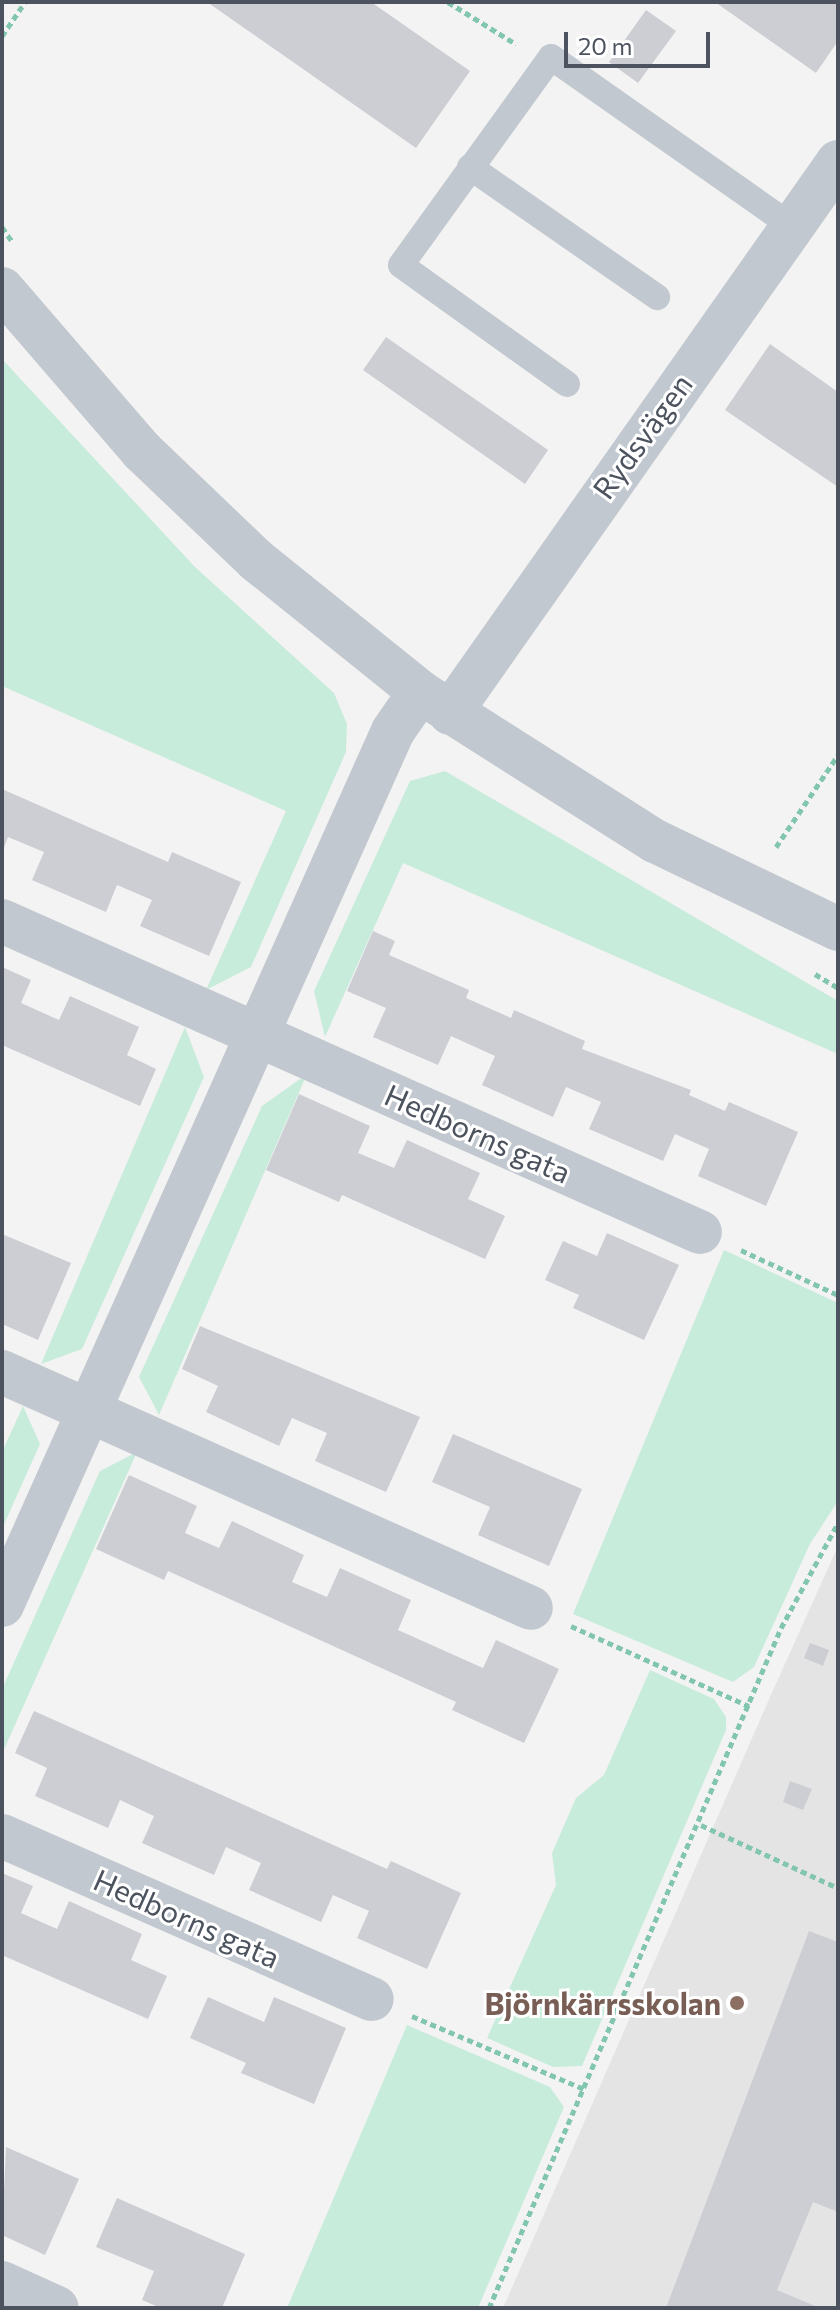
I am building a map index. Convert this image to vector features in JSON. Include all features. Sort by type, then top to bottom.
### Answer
[{"type":"street","name":"Rydsvägen","points":[[435,703],[793,227],[838,162]]},
{"type":"street","points":[[10,270],[142,451],[256,560],[435,703],[655,841],[838,929]]},
{"type":"street","points":[[2,1605],[393,731],[435,703]]},
{"type":"street","name":"Hedborns gata","points":[[2,921],[700,1232]]},
{"type":"street","points":[[2,1372],[531,1608]]},
{"type":"street","name":"Hedborns gata","points":[[2,1836],[372,1999]]},
{"type":"street","points":[[2,2283],[57,2308]]},
{"type":"lane","points":[[567,384],[401,265],[551,57],[793,227]]},
{"type":"lane","points":[[470,167],[657,297]]},
{"type":"path","points":[[2,36],[25,2]]},
{"type":"path","points":[[448,2],[494,36],[551,57]]},
{"type":"path","points":[[2,227],[10,270]]},
{"type":"path","points":[[785,857],[772,853],[838,755]]},
{"type":"path","points":[[700,1232],[838,1295]]},
{"type":"path","points":[[489,2308],[812,1563],[838,1523]]},
{"type":"path","points":[[531,1608],[749,1706]]},
{"type":"path","points":[[701,1825],[838,1888]]},
{"type":"path","points":[[372,1999],[584,2089]]},
{"type":"shaded area","name":"Björnkärrsskolan","points":[[838,1546],[838,2308],[503,2308],[770,1697]]},
{"type":"green space","points":[[2,359],[195,567],[334,693],[347,724],[346,752],[251,967],[206,990],[286,811],[2,686]]},
{"type":"green space","points":[[445,771],[838,1001],[838,1054],[403,863],[325,1037],[314,991],[410,781]]},
{"type":"green space","points":[[185,1027],[204,1077],[82,1349],[41,1364]]},
{"type":"green space","points":[[307,1074],[159,1415],[139,1377],[262,1106]]},
{"type":"green space","points":[[724,1250],[838,1303],[838,1501],[810,1544],[754,1667],[733,1682],[573,1614]]},
{"type":"green space","points":[[23,1406],[40,1444],[2,1529],[2,1452]]},
{"type":"green space","points":[[137,1452],[2,1754],[2,1689],[100,1471]]},
{"type":"green space","points":[[650,1670],[714,1699],[726,1717],[726,1730],[582,2066],[553,2067],[487,2038],[556,1885],[552,1853],[576,1798],[604,1775]]},
{"type":"green space","points":[[407,2025],[550,2087],[564,2107],[478,2308],[287,2308]]},
{"type":"building","points":[[207,2],[371,2],[470,71],[416,148]]},
{"type":"building","points":[[715,2],[838,2],[838,41],[816,73]]},
{"type":"building","points":[[646,10],[676,31],[638,83],[609,62]]},
{"type":"building","points":[[386,337],[548,450],[525,484],[363,370]]},
{"type":"building","points":[[770,344],[838,392],[838,487],[725,410]]},
{"type":"building","points":[[2,789],[168,862],[172,852],[241,882],[209,956],[140,926],[152,900],[117,885],[106,912],[32,880],[44,852],[8,837],[2,853]]},
{"type":"building","points":[[373,931],[395,941],[389,955],[469,990],[466,998],[511,1018],[514,1010],[585,1041],[582,1049],[691,1090],[689,1095],[725,1111],[729,1102],[798,1132],[766,1206],[698,1176],[709,1149],[675,1134],[663,1161],[589,1129],[601,1102],[566,1087],[553,1117],[482,1085],[495,1056],[451,1036],[438,1065],[373,1037],[386,1008],[347,991]]},
{"type":"building","points":[[2,967],[31,980],[21,1003],[59,1020],[70,996],[139,1027],[127,1055],[156,1069],[140,1106],[2,1045]]},
{"type":"building","points":[[299,1094],[370,1126],[358,1153],[394,1168],[407,1140],[480,1173],[468,1199],[505,1216],[485,1259],[342,1195],[339,1202],[266,1170]]},
{"type":"building","points":[[607,1233],[679,1265],[644,1340],[573,1308],[579,1295],[545,1280],[563,1241],[597,1256]]},
{"type":"building","points":[[2,1234],[71,1263],[38,1340],[2,1324]]},
{"type":"building","points":[[200,1326],[420,1417],[386,1492],[315,1461],[327,1433],[292,1418],[279,1446],[206,1412],[218,1386],[182,1369]]},
{"type":"building","points":[[453,1434],[582,1489],[549,1566],[478,1535],[490,1507],[432,1482]]},
{"type":"building","points":[[129,1475],[197,1506],[185,1533],[219,1548],[232,1521],[304,1555],[292,1582],[327,1597],[340,1568],[411,1600],[398,1630],[483,1668],[496,1640],[559,1669],[524,1743],[452,1710],[456,1702],[168,1571],[164,1580],[96,1549]]},
{"type":"building","points":[[810,1643],[829,1650],[823,1666],[804,1658]]},
{"type":"building","points":[[34,1711],[387,1869],[391,1861],[461,1893],[427,1969],[357,1938],[369,1911],[333,1895],[321,1922],[249,1890],[261,1863],[226,1847],[214,1875],[142,1843],[154,1816],[120,1800],[108,1828],[35,1796],[47,1768],[15,1753]]},
{"type":"building","points":[[790,1781],[812,1789],[803,1810],[783,1802]]},
{"type":"building","points":[[2,1873],[33,1886],[21,1913],[57,1929],[69,1901],[142,1934],[131,1960],[167,1976],[148,2019],[4,1956],[2,1961]]},
{"type":"building","points":[[809,1931],[838,1942],[838,2212],[813,2202],[777,2290],[820,2308],[666,2308]]},
{"type":"building","points":[[208,1997],[264,2022],[274,1997],[346,2028],[314,2104],[241,2073],[246,2063],[190,2038]]},
{"type":"building","points":[[6,2147],[79,2179],[45,2255],[2,2235]]},
{"type":"building","points":[[117,2198],[245,2254],[222,2308],[161,2308],[142,2300],[154,2271],[96,2247]]},
{"type":"place","name":"Björnkärrsskolan","points":[[737,2003]]}]
